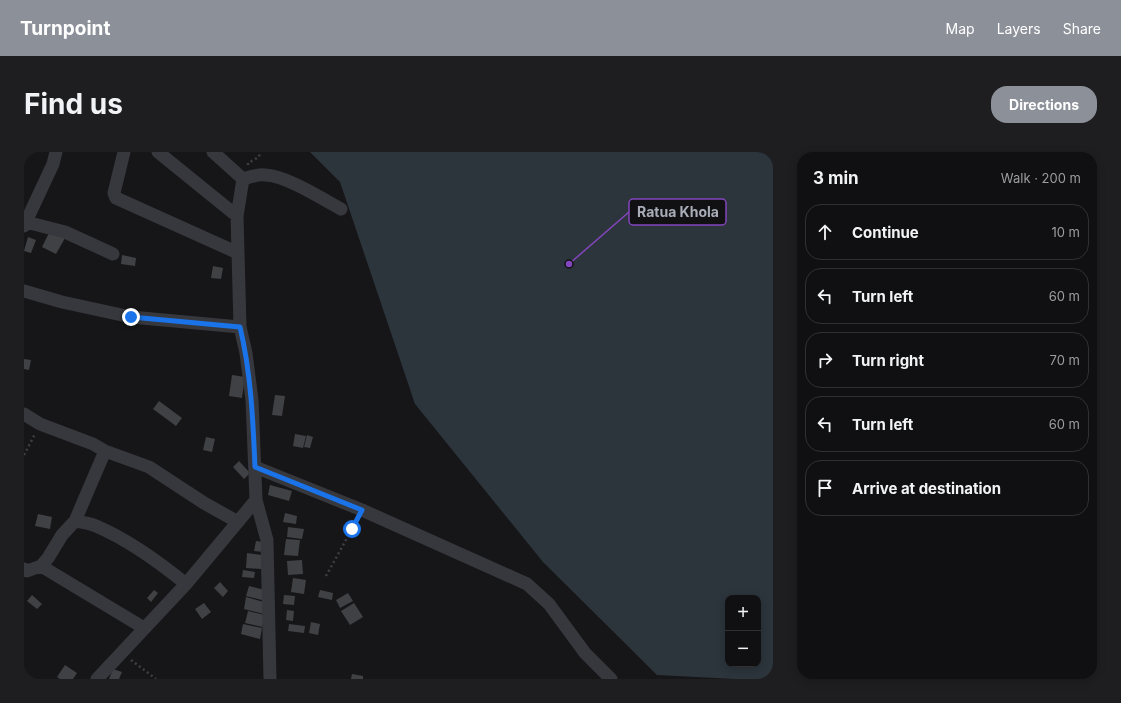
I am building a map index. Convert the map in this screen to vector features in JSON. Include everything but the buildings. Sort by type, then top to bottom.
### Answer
[{"type":"street","points":[[56,152],[53,164],[25,224],[65,232],[113,254]]},
{"type":"street","points":[[124,152],[114,193],[116,198],[238,253]]},
{"type":"street","points":[[158,152],[237,216]]},
{"type":"street","points":[[213,152],[243,179]]},
{"type":"street","points":[[243,179],[265,175],[279,178],[312,192],[341,209]]},
{"type":"street","points":[[243,179],[237,216],[240,327],[246,353],[252,400],[256,500],[267,540],[270,679]]},
{"type":"street","points":[[24,291],[62,302],[131,317],[240,327]]},
{"type":"street","points":[[24,414],[40,424],[93,444],[105,451],[149,466],[204,503],[238,522]]},
{"type":"street","points":[[24,569],[27,571],[41,566],[48,558],[62,535],[75,521],[105,451]]},
{"type":"street","points":[[255,467],[362,510],[527,584],[548,604],[585,653],[611,679]]},
{"type":"street","points":[[97,679],[186,584],[256,500]]},
{"type":"street","points":[[75,521],[95,526],[118,538],[159,562],[186,584]]},
{"type":"street","points":[[41,566],[144,628]]},
{"type":"path","points":[[24,455],[40,424]]},
{"type":"path","points":[[326,576],[362,510]]},
{"type":"path","points":[[121,653],[156,679]]},
{"type":"shaded area","points":[[310,152],[773,152],[773,679],[735,679],[657,675],[543,562],[415,404],[340,182]]},
{"type":"place","name":"Ratua Khola","points":[[569,264]]},
{"type":"route","points":[[131,317],[240,327],[246,353],[252,400],[255,467],[362,510],[352,529]]}]
